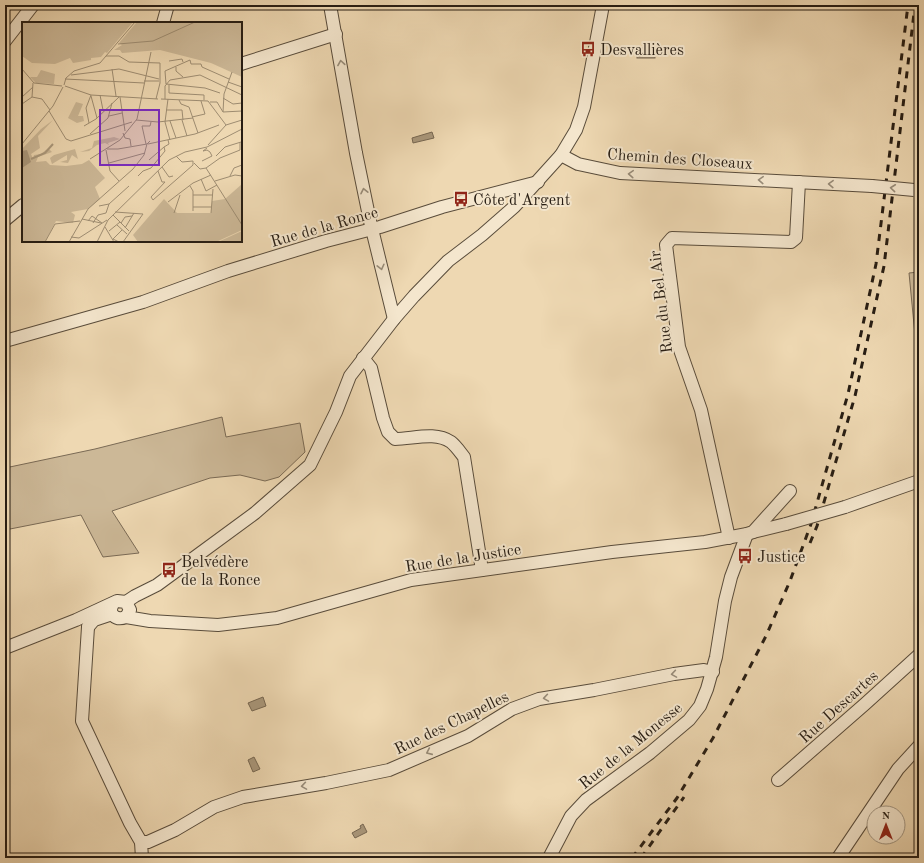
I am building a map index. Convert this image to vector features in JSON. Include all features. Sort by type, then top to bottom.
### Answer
[{"type":"street","points":[[5,41],[33,5]]},
{"type":"street","points":[[163,22],[168,5]]},
{"type":"street","points":[[330,5],[356,153],[372,229],[394,319]]},
{"type":"street","points":[[142,858],[141,842],[130,823],[82,720],[88,627],[94,620],[113,609],[117,601],[126,602],[157,585],[256,513],[310,465],[316,456],[323,436],[336,412],[350,376],[394,319],[448,261],[482,235],[514,207],[561,155],[576,130],[584,107],[603,5]]},
{"type":"street","points":[[242,64],[336,34]]},
{"type":"street","name":"Chemin des Closeaux","points":[[561,155],[578,164],[620,173],[872,186],[916,190]]},
{"type":"street","name":"Rue de la Ronce","points":[[5,341],[143,302],[228,271],[442,207],[538,182]]},
{"type":"street","name":"Rue du Bel Air","points":[[729,538],[701,410],[679,347],[666,245],[672,238],[791,242],[796,238],[800,182]]},
{"type":"street","points":[[5,220],[22,206]]},
{"type":"street","points":[[363,358],[371,368],[382,418],[388,432],[395,439],[428,436],[440,437],[452,443],[464,457],[482,570]]},
{"type":"street","name":"Rue de la Justice","points":[[126,617],[150,621],[218,626],[272,619],[411,580],[612,552],[729,538],[786,524],[919,481]]},
{"type":"street","points":[[750,533],[790,491]]},
{"type":"street","name":"Rue de la Monesse","points":[[549,858],[571,816],[586,800],[650,753],[690,720],[700,706],[713,672],[725,601],[730,583],[750,533]]},
{"type":"street","points":[[113,609],[116,618],[121,619],[126,617],[130,610],[126,602]]},
{"type":"street","points":[[6,647],[76,620],[99,609],[113,609]]},
{"type":"street","points":[[76,620],[88,627]]},
{"type":"street","name":"Rue Descartes","points":[[778,780],[919,655]]},
{"type":"street","name":"Rue des Chapelles","points":[[141,842],[148,842],[175,830],[214,807],[243,797],[326,783],[389,770],[468,736],[512,709],[540,699],[674,674],[704,670],[713,672]]},
{"type":"street","points":[[838,858],[898,769],[919,746]]},
{"type":"shaded area","points":[[637,48],[655,48],[655,58],[637,58]]},
{"type":"shaded area","points":[[432,132],[434,138],[413,143],[412,138]]},
{"type":"shaded area","points":[[919,272],[919,335],[915,335],[909,273]]},
{"type":"shaded area","points":[[222,417],[226,437],[300,423],[305,452],[279,477],[265,481],[240,475],[210,478],[112,511],[139,553],[103,557],[81,515],[5,530],[5,468],[95,449]]},
{"type":"shaded area","points":[[263,697],[266,706],[252,711],[248,703]]},
{"type":"shaded area","points":[[254,757],[260,769],[253,772],[248,760]]},
{"type":"shaded area","points":[[363,824],[367,832],[355,838],[352,833],[361,828],[360,826]]},
{"type":"railway","points":[[632,858],[677,798],[713,738],[766,636],[790,581],[811,524],[848,394],[876,264],[908,5]]},
{"type":"railway","points":[[810,543],[817,526],[855,396],[884,266],[915,5]]},
{"type":"railway","points":[[641,858],[684,797]]},
{"type":"place","name":"Desvallières","points":[[588,49]]},
{"type":"place","name":"Côte d'Argent","points":[[461,199]]},
{"type":"place","name":"Justice","points":[[745,556]]},
{"type":"place","name":"Belvédère de la Ronce","points":[[169,570]]}]
